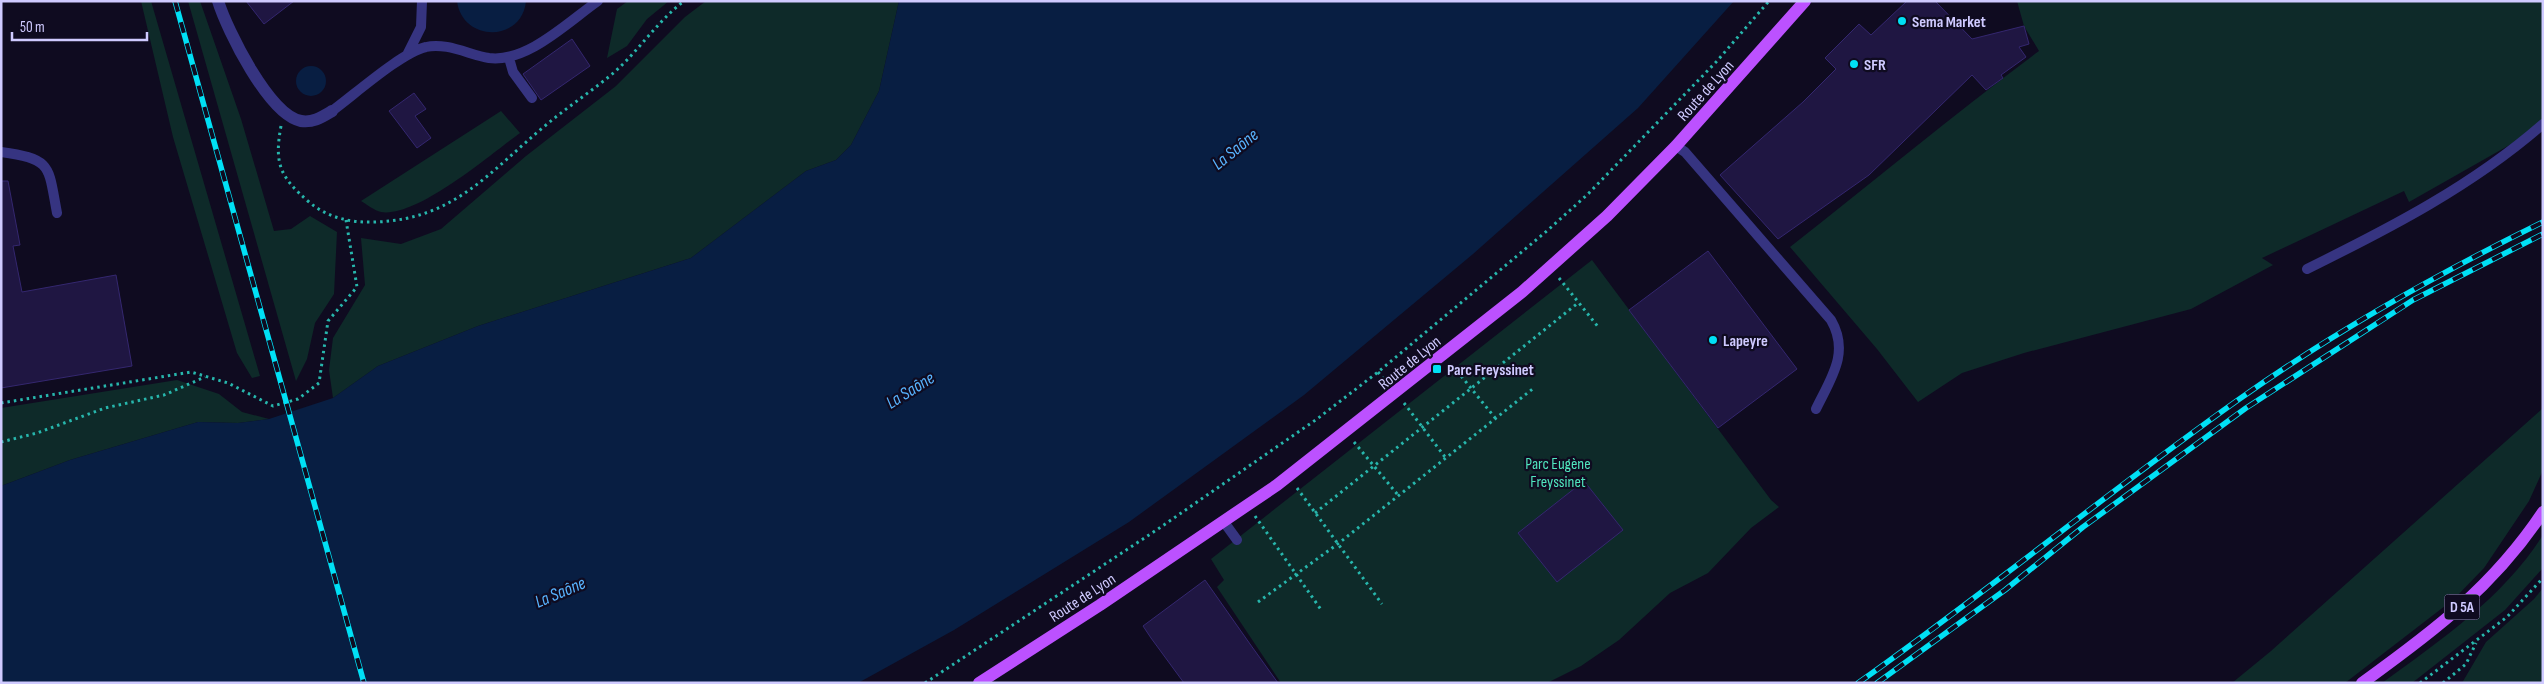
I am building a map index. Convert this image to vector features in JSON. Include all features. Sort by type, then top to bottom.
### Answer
[{"type":"main road","name":"Route de Lyon","points":[[979,683],[1277,485],[1395,394],[1562,257],[1676,146],[1805,1]]},
{"type":"main road","name":"D 5A","points":[[2362,683],[2420,640],[2470,599],[2513,554],[2543,512]]},
{"type":"street","points":[[218,1],[239,50],[283,114],[300,121],[316,120],[332,111]]},
{"type":"lane","points":[[407,55],[421,26],[422,1]]},
{"type":"lane","points":[[332,111],[407,55],[427,46],[450,48],[490,58],[509,58],[529,51],[598,1]]},
{"type":"lane","points":[[509,58],[514,72],[532,98]]},
{"type":"lane","points":[[2307,269],[2414,214],[2464,184],[2543,124]]},
{"type":"lane","points":[[1676,146],[1685,152],[1831,320],[1837,331],[1840,349],[1835,370],[1816,409]]},
{"type":"lane","points":[[1,152],[29,156],[41,162],[49,171],[57,213]]},
{"type":"lane","points":[[1224,522],[1237,540]]},
{"type":"path","points":[[283,114],[277,145],[278,165],[286,180],[316,208],[346,220],[367,223],[394,222],[435,211],[458,199],[479,183],[547,123],[608,78],[652,29],[684,1]]},
{"type":"path","points":[[924,683],[1158,529],[1317,419],[1378,372],[1548,230],[1588,194],[1717,61],[1769,1]]},
{"type":"path","points":[[1,403],[191,372],[228,383],[273,406],[298,399],[319,383],[328,321],[357,286],[346,220]]},
{"type":"path","points":[[1556,274],[1599,328]]},
{"type":"path","points":[[1315,513],[1578,302]]},
{"type":"path","points":[[1451,363],[1496,420]]},
{"type":"path","points":[[1378,372],[1445,457]]},
{"type":"path","points":[[1,442],[37,433],[105,408],[164,395],[206,376]]},
{"type":"path","points":[[1258,602],[1339,543],[1445,457],[1458,451],[1535,387]]},
{"type":"path","points":[[1352,440],[1398,495]]},
{"type":"path","points":[[1294,485],[1339,543],[1382,604]]},
{"type":"path","points":[[1254,514],[1322,611]]},
{"type":"path","points":[[2420,683],[2507,617],[2543,578]]},
{"type":"path","points":[[2443,683],[2466,664],[2476,642]]},
{"type":"green space","points":[[141,1],[151,1],[260,376],[252,378],[237,353],[173,137]]},
{"type":"green space","points":[[188,1],[200,1],[241,119],[274,231],[291,229],[310,216],[337,232],[334,294],[315,323],[307,359],[296,381]]},
{"type":"green space","points":[[628,1],[669,1],[647,19],[627,46],[607,58],[617,9]]},
{"type":"green space","points":[[706,1],[899,1],[879,91],[851,145],[836,160],[806,171],[691,258],[478,326],[378,366],[333,398],[329,370],[333,338],[365,285],[361,238],[401,244],[441,229],[526,156],[616,86],[685,17]]},
{"type":"green space","points":[[2017,1],[2543,1],[2543,119],[2513,143],[2409,202],[2404,191],[2262,258],[2273,265],[2191,309],[2024,353],[1962,373],[1918,402],[1877,349],[1790,247],[2039,51],[2024,26]]},
{"type":"green space","points":[[501,111],[520,133],[453,183],[414,205],[396,211],[381,212],[361,201]]},
{"type":"green space","name":"Parc Eugène Freyssinet","points":[[1592,260],[1771,500],[1779,507],[1751,528],[1708,573],[1670,593],[1619,640],[1581,666],[1547,683],[1281,683],[1217,587],[1224,580],[1211,559]]},
{"type":"green space","points":[[177,380],[219,394],[242,412],[269,419],[238,423],[198,422],[70,460],[1,486],[1,408]]},
{"type":"green space","points":[[2543,408],[2543,470],[2529,501],[2484,568],[2454,599],[2345,683],[2232,683],[2271,651]]},
{"type":"green space","points":[[2543,535],[2543,568],[2505,610],[2412,683],[2382,683],[2448,634],[2490,598],[2527,558]]},
{"type":"green space","points":[[2543,588],[2543,683],[2462,683],[2486,642],[2534,599]]},
{"type":"water","points":[[457,1],[526,1],[522,15],[514,24],[504,30],[492,32],[480,30],[469,24],[461,14]]},
{"type":"water","name":"La Saône","points":[[899,1],[1734,1],[1638,108],[1473,254],[1304,395],[1129,522],[954,630],[858,683],[1,683],[1,486],[70,460],[198,422],[238,423],[269,419],[333,398],[378,366],[478,326],[691,258],[806,171],[836,160],[851,145],[879,91]]},
{"type":"water","points":[[311,66],[322,70],[326,81],[322,92],[311,96],[300,92],[296,81],[300,70]]},
{"type":"building","points":[[246,1],[294,1],[264,24]]},
{"type":"building","points":[[1907,1],[1935,1],[1972,39],[2024,26],[2029,44],[2019,47],[2026,57],[2001,75],[2003,78],[1986,90],[1972,75],[1869,175],[1778,239],[1720,175],[1803,102],[1836,69],[1825,58],[1859,24],[1871,35]]},
{"type":"building","points":[[572,39],[590,66],[541,100],[523,74]]},
{"type":"building","points":[[414,93],[426,109],[415,116],[431,138],[417,148],[389,111]]},
{"type":"building","points":[[1,181],[8,181],[20,245],[13,246],[22,292],[116,275],[132,366],[1,388]]},
{"type":"building","name":"Lapeyre","points":[[1708,251],[1797,369],[1718,428],[1629,310]]},
{"type":"building","points":[[1584,481],[1623,530],[1557,582],[1518,533]]},
{"type":"building","points":[[1205,580],[1278,683],[1184,683],[1151,638],[1143,626]]},
{"type":"railway","points":[[175,1],[364,683]]},
{"type":"railway","points":[[1858,683],[1954,613],[2142,470],[2274,375],[2425,283],[2543,222]]},
{"type":"railway","points":[[1877,683],[2005,590],[2083,527],[2246,408],[2413,300],[2543,234]]},
{"type":"place","name":"Sema Market","points":[[1902,21]]},
{"type":"place","name":"SFR","points":[[1854,64]]},
{"type":"place","name":"Lapeyre","points":[[1713,340]]},
{"type":"place","name":"Parc Freyssinet","points":[[1437,369]]}]
